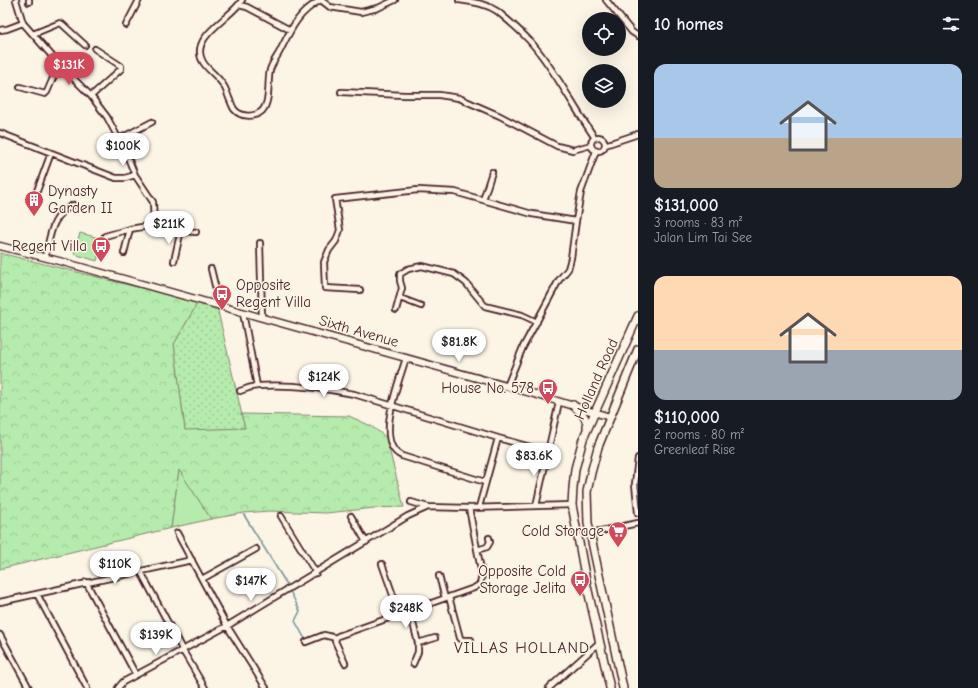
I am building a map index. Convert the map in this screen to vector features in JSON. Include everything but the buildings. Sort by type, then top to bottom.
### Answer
[{"type":"main road","name":"Sixth Avenue","points":[[0,246],[262,317],[507,386],[610,417]]},
{"type":"main road","name":"Holland Road","points":[[610,688],[590,600],[572,505],[575,469],[587,429],[596,413],[638,316]]},
{"type":"main road","name":"Holland Road","points":[[623,688],[590,535],[587,510],[587,492],[591,473],[610,417],[638,349]]},
{"type":"main road","points":[[573,405],[584,415],[587,423],[587,429]]},
{"type":"main road","points":[[582,558],[585,543],[590,535]]},
{"type":"street","points":[[16,0],[23,23],[59,64],[91,96],[108,117],[135,175],[153,202],[154,225]]},
{"type":"street","points":[[126,25],[139,0]]},
{"type":"street","points":[[242,0],[239,5],[205,36],[200,45],[200,52],[202,61],[222,82],[234,109],[239,113],[248,116],[258,114],[263,110],[266,102],[270,70],[290,30],[304,12],[321,0],[330,7],[361,12],[378,8],[395,0]]},
{"type":"street","points":[[459,0],[485,4],[491,7],[536,47],[594,138]]},
{"type":"street","points":[[606,0],[632,32],[638,36]]},
{"type":"street","points":[[239,5],[247,7],[290,30]]},
{"type":"street","points":[[0,30],[7,30],[23,23]]},
{"type":"street","points":[[33,34],[57,24],[62,24],[85,45]]},
{"type":"street","points":[[91,96],[121,69],[120,66],[95,49]]},
{"type":"street","points":[[20,87],[45,94],[48,92],[59,64]]},
{"type":"street","points":[[341,92],[404,96],[439,95],[459,98],[500,116],[557,146],[573,150],[591,146]]},
{"type":"street","points":[[119,139],[152,122]]},
{"type":"street","points":[[0,133],[116,178],[125,178],[135,175]]},
{"type":"street","points":[[594,138],[591,141],[591,146],[592,149],[596,151],[602,150],[605,145],[638,134]]},
{"type":"street","points":[[594,138],[598,137],[602,139],[605,145]]},
{"type":"street","points":[[507,386],[518,358],[559,280],[568,269],[581,192],[596,151]]},
{"type":"street","points":[[37,191],[51,153]]},
{"type":"street","points":[[483,200],[492,172]]},
{"type":"street","points":[[360,290],[325,288],[324,262],[329,250],[336,241],[340,230],[335,199],[418,190],[455,192],[532,214],[576,221]]},
{"type":"street","points":[[45,257],[53,224],[63,210],[73,204]]},
{"type":"street","points":[[105,236],[130,229],[154,225],[196,232]]},
{"type":"street","points":[[124,254],[130,229]]},
{"type":"street","points":[[174,261],[181,230]]},
{"type":"street","points":[[260,243],[262,317]]},
{"type":"street","points":[[396,310],[402,288],[400,274],[408,269],[422,266],[454,274],[466,283],[485,306],[522,315],[537,322]]},
{"type":"street","points":[[212,269],[220,306]]},
{"type":"street","points":[[400,298],[421,306]]},
{"type":"street","points":[[244,313],[257,386]]},
{"type":"street","points":[[406,358],[392,405],[388,430],[397,454],[486,482]]},
{"type":"street","points":[[240,390],[257,386],[336,391],[392,405],[548,452]]},
{"type":"street","points":[[536,506],[559,402]]},
{"type":"street","points":[[478,507],[498,438]]},
{"type":"street","points":[[638,458],[636,484],[638,513]]},
{"type":"street","points":[[411,502],[428,507],[469,508],[572,505]]},
{"type":"street","points":[[118,688],[123,682],[227,626],[418,511],[428,507]]},
{"type":"street","points":[[306,642],[324,636],[336,638],[474,588],[481,582],[482,575],[469,508]]},
{"type":"street","points":[[281,516],[316,573]]},
{"type":"street","points":[[351,516],[366,542]]},
{"type":"street","points":[[590,535],[596,532],[638,523]]},
{"type":"street","points":[[177,533],[227,626],[266,688]]},
{"type":"street","points":[[477,550],[486,546],[490,542],[489,538]]},
{"type":"street","points":[[202,579],[256,549]]},
{"type":"street","points":[[0,602],[192,560]]},
{"type":"street","points":[[382,564],[400,615]]},
{"type":"street","points":[[141,572],[182,651],[205,688]]},
{"type":"street","points":[[439,576],[460,638],[462,640],[470,640]]},
{"type":"street","points":[[86,582],[136,675]]},
{"type":"street","points":[[37,594],[87,688]]},
{"type":"street","points":[[410,611],[418,643],[418,652],[413,664]]},
{"type":"street","points":[[0,634],[29,688]]},
{"type":"street","points":[[336,638],[335,641],[345,663]]},
{"type":"street","points":[[418,643],[435,638]]},
{"type":"street","points":[[549,688],[600,642]]},
{"type":"green space","points":[[80,233],[103,239],[97,261],[74,254]]},
{"type":"green space","points":[[0,253],[198,302],[174,344],[185,430],[245,428],[241,414],[349,416],[371,426],[386,437],[404,507],[375,508],[326,513],[269,511],[244,513],[211,519],[179,471],[171,528],[0,569]]},
{"type":"green space","points":[[198,302],[217,307],[245,428],[185,431],[174,344]]},
{"type":"green space","points":[[179,470],[211,519],[171,528]]},
{"type":"waterway","points":[[244,515],[286,583],[300,611],[295,621],[305,639]]},
{"type":"place","name":"Dynasty Garden II","points":[[34,217]]},
{"type":"place","name":"Regent Villa","points":[[101,263]]},
{"type":"place","name":"Opposite Regent Villa","points":[[222,311]]},
{"type":"place","name":"House No. 578","points":[[548,405]]},
{"type":"place","name":"Cold Storage","points":[[618,548]]},
{"type":"place","name":"Opposite Cold Storage Jelita","points":[[580,597]]},
{"type":"district","name":"VILLAS HOLLAND","points":[[522,647]]}]
